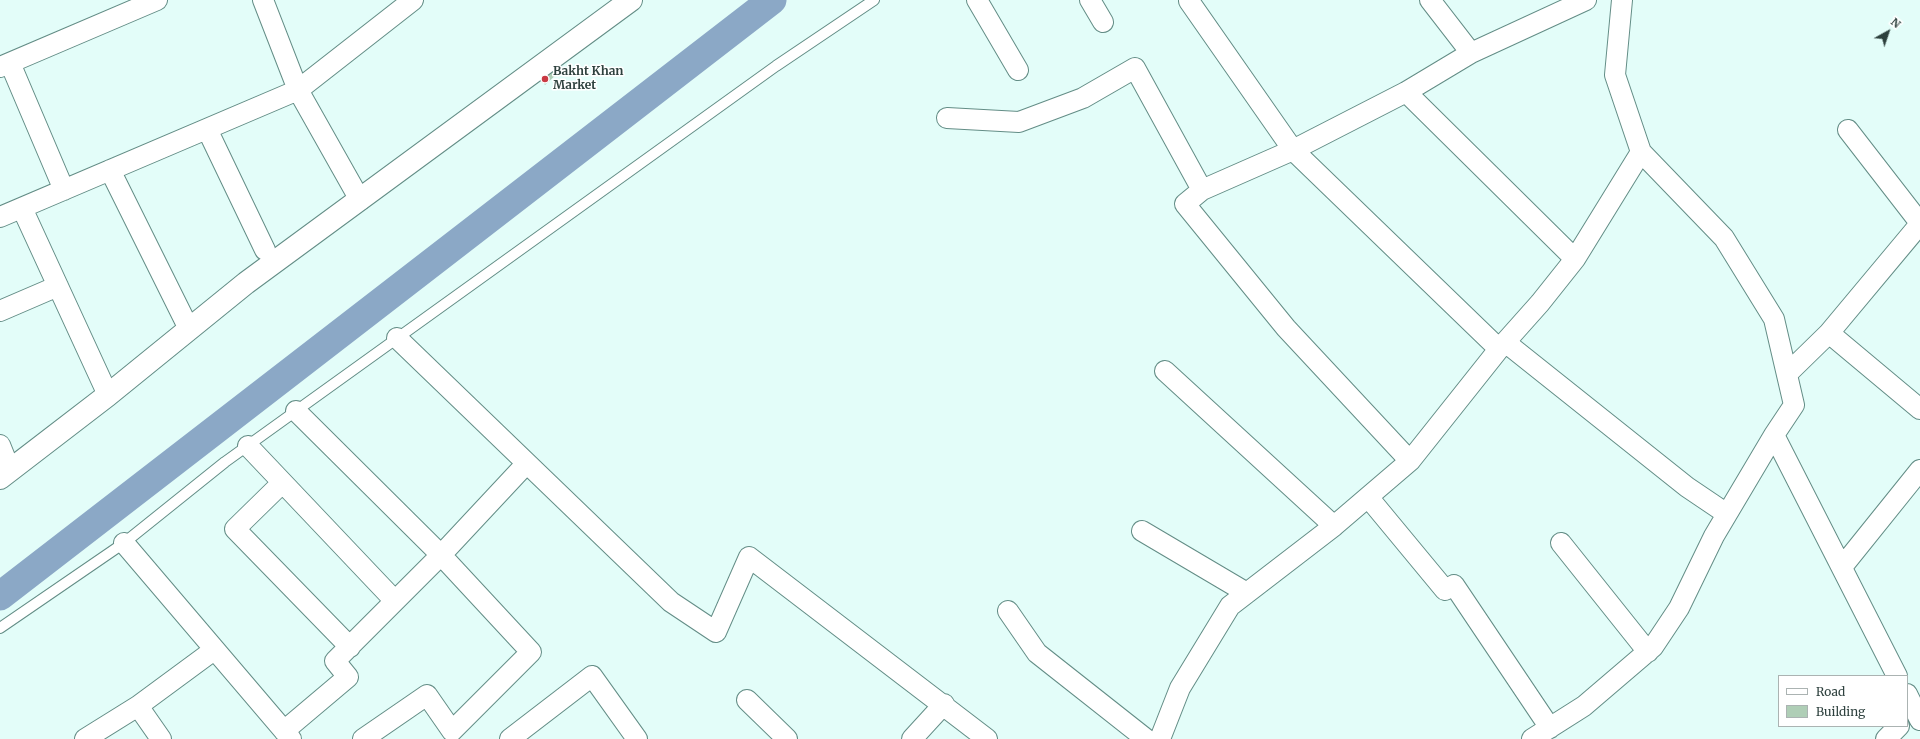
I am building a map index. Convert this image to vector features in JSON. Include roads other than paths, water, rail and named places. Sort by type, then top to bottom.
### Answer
[{"type":"street","points":[[64,190],[5,65],[157,0]]},
{"type":"street","points":[[263,0],[298,90],[360,200]]},
{"type":"street","points":[[0,445],[5,474],[108,395],[246,283],[631,0]]},
{"type":"street","points":[[977,0],[1018,70]]},
{"type":"street","points":[[1090,0],[1103,22]]},
{"type":"street","points":[[1430,0],[1471,53]]},
{"type":"street","points":[[1410,461],[1286,328],[1185,204],[1202,190],[1293,150],[1406,92],[1551,7],[1586,0]]},
{"type":"street","points":[[1532,739],[1584,706],[1654,647],[1679,608],[1714,536],[1774,435],[1794,405],[1774,319],[1724,238],[1641,152],[1615,75],[1622,0]]},
{"type":"street","points":[[1189,1],[1293,150],[1502,346],[1688,488],[1727,514]]},
{"type":"street","points":[[0,217],[298,90],[408,2]]},
{"type":"street","points":[[947,118],[1019,122],[1083,98],[1135,68],[1202,190]]},
{"type":"street","points":[[1406,92],[1575,258]]},
{"type":"street","points":[[207,129],[266,250]]},
{"type":"street","points":[[1787,374],[1829,333],[1920,224],[1848,130]]},
{"type":"street","points":[[1166,736],[1180,688],[1230,606],[1334,526],[1410,461],[1502,346],[1540,303],[1575,258],[1641,152]]},
{"type":"street","points":[[110,170],[189,329]]},
{"type":"street","points":[[22,208],[108,395]]},
{"type":"street","points":[[0,311],[58,286]]},
{"type":"street","points":[[1829,333],[1920,409]]},
{"type":"street","points":[[397,338],[526,464],[671,602],[716,632],[749,557],[944,704],[987,739]]},
{"type":"street","points":[[1165,371],[1334,526]]},
{"type":"street","points":[[296,411],[441,555],[531,652],[452,731],[427,696],[362,739]]},
{"type":"street","points":[[1774,435],[1897,675]]},
{"type":"street","points":[[248,446],[395,601]]},
{"type":"street","points":[[124,543],[288,735],[348,677],[335,661],[441,555],[526,464]]},
{"type":"street","points":[[1842,567],[1920,470]]},
{"type":"street","points":[[282,483],[235,529],[350,647]]},
{"type":"street","points":[[1368,497],[1445,590],[1454,585],[1550,728]]},
{"type":"street","points":[[1142,531],[1247,593]]},
{"type":"street","points":[[1561,543],[1648,652]]},
{"type":"street","points":[[1008,611],[1037,653],[1146,739]]},
{"type":"street","points":[[86,739],[138,706],[214,650]]},
{"type":"street","points":[[515,737],[592,676],[637,739]]},
{"type":"street","points":[[747,700],[787,739]]},
{"type":"street","points":[[912,739],[944,704]]},
{"type":"street","points":[[138,706],[161,739]]},
{"type":"street","points":[[1886,739],[1898,727]]},
{"type":"lane","points":[[0,628],[124,543],[248,446],[397,338],[776,66],[874,0]]},
{"type":"waterway","points":[[0,596],[772,0]]},
{"type":"place","name":"Bakht Khan Market","points":[[545,79]]}]
